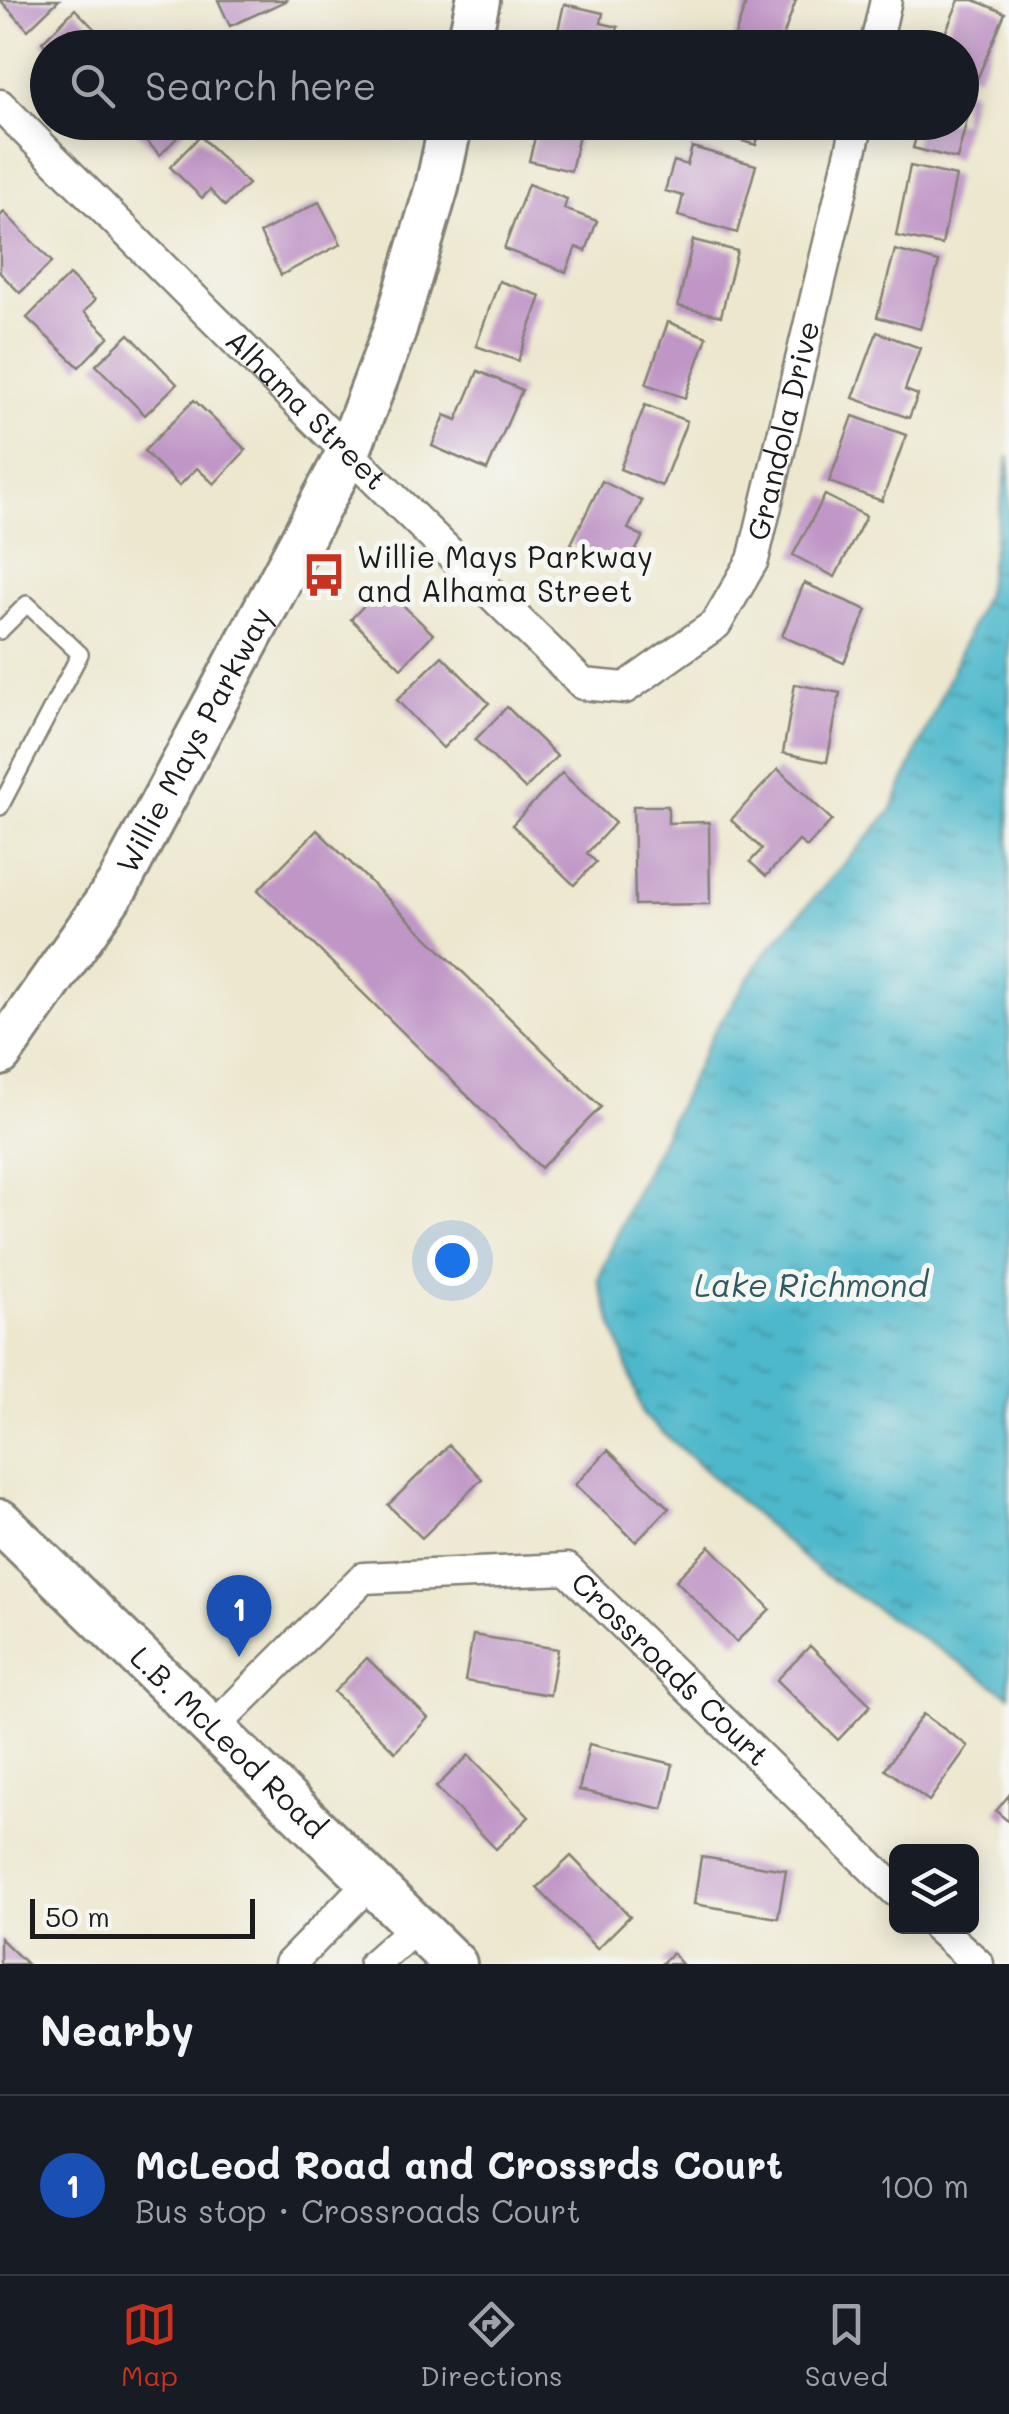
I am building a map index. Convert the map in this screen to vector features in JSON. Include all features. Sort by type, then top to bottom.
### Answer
[{"type":"street","points":[[472,30],[478,0]]},
{"type":"street","points":[[879,30],[886,0]]},
{"type":"street","name":"Alhama Street","points":[[0,105],[30,135]]},
{"type":"street","name":"Alhama Street","points":[[35,140],[583,684],[625,688]]},
{"type":"street","name":"Willie Mays Parkway","points":[[0,1054],[118,884],[348,453],[394,332],[447,140]]},
{"type":"street","name":"Grandola Drive","points":[[625,688],[716,624],[753,560],[854,140]]},
{"type":"street","name":"L.B. McLeod Road","points":[[0,1521],[455,1964]]},
{"type":"street","name":"Crossroads Court","points":[[213,1728],[363,1578],[567,1569],[889,1885]]},
{"type":"street","points":[[290,1964],[371,1881]]},
{"type":"street","points":[[374,1964],[418,1926]]},
{"type":"street","points":[[945,1934],[978,1964]]},
{"type":"lane","points":[[0,631],[26,604],[80,654],[0,807]]},
{"type":"water","name":"Lake Richmond","points":[[1009,456],[1009,1695],[817,1570],[644,1416],[598,1280],[629,1206],[713,1033],[765,953],[891,811],[985,594]]},
{"type":"building","points":[[0,0],[59,0],[28,30]]},
{"type":"building","points":[[218,0],[288,0],[230,26]]},
{"type":"building","points":[[747,0],[796,0],[785,30],[737,30]]},
{"type":"building","points":[[959,0],[974,0],[1005,13],[979,75],[979,30],[946,30]]},
{"type":"building","points":[[564,4],[603,13],[601,23],[618,27],[617,30],[558,30]]},
{"type":"building","points":[[75,9],[95,30],[54,30]]},
{"type":"building","points":[[145,140],[175,140],[160,155]]},
{"type":"building","points":[[196,140],[204,140],[248,184],[225,206],[210,190],[202,198],[170,167]]},
{"type":"building","points":[[534,140],[578,140],[571,171],[529,161]]},
{"type":"building","points":[[915,140],[962,140],[957,159],[913,148]]},
{"type":"building","points":[[692,147],[756,165],[737,233],[678,216],[683,196],[665,191],[674,161],[687,165]]},
{"type":"building","points":[[910,166],[956,176],[942,245],[896,236]]},
{"type":"building","points":[[528,184],[567,199],[564,209],[597,221],[586,251],[576,247],[566,272],[504,249]]},
{"type":"building","points":[[319,202],[341,244],[281,275],[260,233]]},
{"type":"building","points":[[4,212],[52,262],[20,293],[0,273],[0,216]]},
{"type":"building","points":[[693,240],[737,251],[721,316],[678,306]]},
{"type":"building","points":[[895,250],[939,262],[920,329],[877,317]]},
{"type":"building","points":[[69,275],[95,300],[84,312],[109,336],[79,367],[27,318]]},
{"type":"building","points":[[499,281],[541,296],[518,361],[476,346]]},
{"type":"building","points":[[668,322],[707,337],[685,398],[646,384]]},
{"type":"building","points":[[877,332],[920,348],[905,390],[918,395],[909,418],[853,398]]},
{"type":"building","points":[[129,334],[177,384],[145,415],[96,365]]},
{"type":"building","points":[[478,371],[522,390],[487,470],[432,446],[445,415],[457,420]]},
{"type":"building","points":[[194,400],[246,450],[214,484],[197,468],[179,486],[144,451]]},
{"type":"building","points":[[645,405],[687,421],[662,486],[620,469]]},
{"type":"building","points":[[853,416],[906,435],[882,501],[829,482]]},
{"type":"building","points":[[602,481],[642,501],[628,529],[643,536],[625,571],[571,544]]},
{"type":"building","points":[[825,495],[866,516],[835,577],[793,555]]},
{"type":"building","points":[[804,583],[867,610],[844,663],[782,636]]},
{"type":"building","points":[[383,586],[433,634],[401,668],[351,619]]},
{"type":"building","points":[[442,656],[489,703],[443,748],[397,700]]},
{"type":"building","points":[[795,684],[840,693],[827,762],[783,753]]},
{"type":"building","points":[[507,707],[557,756],[525,789],[475,740]]},
{"type":"building","points":[[778,769],[832,820],[807,847],[799,841],[766,876],[750,862],[762,849],[731,820]]},
{"type":"building","points":[[562,773],[615,823],[587,853],[596,862],[574,885],[512,825]]},
{"type":"building","points":[[633,806],[668,806],[668,823],[709,822],[710,904],[635,905]]},
{"type":"building","points":[[317,830],[601,1107],[541,1168],[258,890]]},
{"type":"building","points":[[449,1445],[482,1479],[422,1538],[388,1505]]},
{"type":"building","points":[[608,1450],[669,1508],[636,1542],[575,1485]]},
{"type":"building","points":[[710,1546],[770,1609],[736,1642],[676,1580]]},
{"type":"building","points":[[473,1635],[558,1649],[550,1695],[465,1681]]},
{"type":"building","points":[[810,1646],[871,1705],[838,1740],[777,1680]]},
{"type":"building","points":[[367,1658],[428,1718],[395,1752],[334,1692]]},
{"type":"building","points":[[923,1714],[968,1746],[929,1801],[885,1769]]},
{"type":"building","points":[[589,1744],[673,1764],[663,1809],[579,1790]]},
{"type":"building","points":[[469,1755],[529,1817],[496,1849],[436,1787]]},
{"type":"building","points":[[1009,1795],[1009,1822],[996,1811]]},
{"type":"building","points":[[571,1856],[630,1916],[597,1949],[537,1888]]},
{"type":"building","points":[[701,1857],[786,1870],[778,1918],[694,1904]]},
{"type":"building","points":[[0,1938],[27,1964],[0,1964]]},
{"type":"building","points":[[672,1953],[682,1964],[661,1964]]},
{"type":"place","name":"Willie Mays Parkway and Alhama Street","points":[[324,575]]},
{"type":"place","name":"McLeod Road and Crossrds Court","points":[[239,1657]]}]
